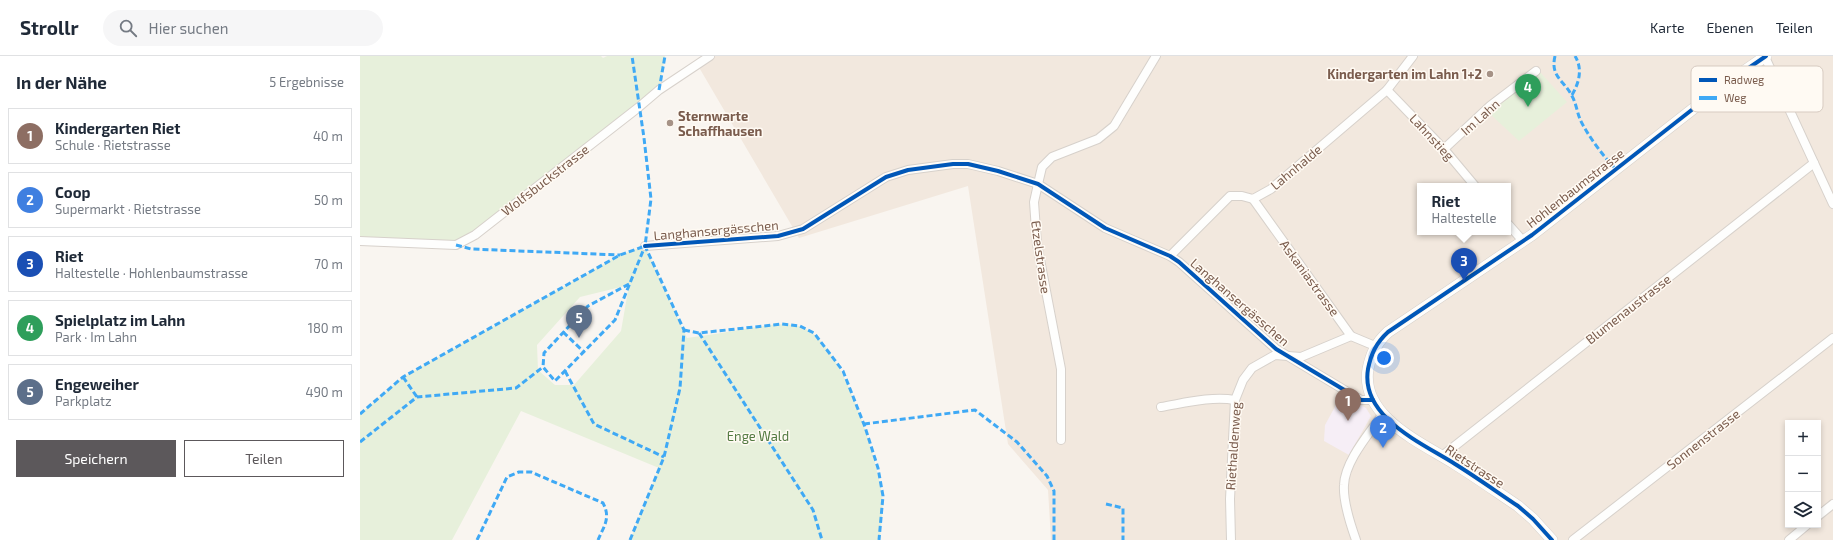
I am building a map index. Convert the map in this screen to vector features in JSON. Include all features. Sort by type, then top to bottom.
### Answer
[{"type":"street","name":"Wolfsbuckstrasse","points":[[360,241],[456,245],[469,238],[633,112],[659,90],[710,56]]},
{"type":"street","name":"Etzelstrasse","points":[[1060,440],[1061,369],[1037,244],[1034,202],[1042,167],[1052,157],[1098,139],[1114,126],[1156,56]]},
{"type":"street","name":"Lahnhalde","points":[[1253,199],[1271,189],[1387,90],[1413,56]]},
{"type":"street","points":[[1766,56],[1770,66]]},
{"type":"street","name":"Hohlenbaumstrasse","points":[[1751,66],[1766,56]]},
{"type":"street","name":"Im Lahn","points":[[1444,149],[1490,106],[1536,71]]},
{"type":"street","name":"Lahnstieg","points":[[1387,90],[1444,149],[1473,183]]},
{"type":"street","name":"Hohlenbaumstrasse","points":[[1382,414],[1373,400],[1369,386],[1368,372],[1375,346],[1383,337],[1396,326],[1523,241],[1691,110]]},
{"type":"street","points":[[1791,112],[1833,204]]},
{"type":"street","name":"Blumenaustrasse","points":[[1442,456],[1814,163]]},
{"type":"street","name":"Langhansergässchen","points":[[645,246],[778,236],[803,230],[886,177],[908,170],[953,164],[968,164],[998,171],[1038,184],[1105,228],[1170,256],[1179,262],[1276,349],[1288,356]]},
{"type":"street","points":[[1170,256],[1230,196],[1242,196],[1253,199]]},
{"type":"street","name":"Askaniastrasse","points":[[1253,199],[1351,336]]},
{"type":"street","points":[[1511,227],[1523,241]]},
{"type":"street","points":[[1351,336],[1375,346]]},
{"type":"street","name":"Riethaldenweg","points":[[1231,540],[1230,499],[1235,400],[1243,380],[1252,368],[1275,355],[1301,357],[1351,336]]},
{"type":"street","name":"Sonnenstrasse","points":[[1573,540],[1833,338]]},
{"type":"street","points":[[1288,356],[1361,400],[1373,400]]},
{"type":"street","points":[[1161,407],[1199,400],[1227,398],[1235,400]]},
{"type":"street","points":[[1356,540],[1351,527],[1344,485],[1351,461],[1382,414]]},
{"type":"street","name":"Rietstrasse","points":[[1382,414],[1404,431],[1518,506],[1533,519],[1552,540]]},
{"type":"street","points":[[1821,514],[1833,504]]},
{"type":"street","points":[[1789,540],[1803,528]]},
{"type":"shaded area","points":[[710,56],[1833,56],[1833,540],[1051,540],[1048,490],[1008,444],[968,186],[799,238],[697,64]]},
{"type":"shaded area","points":[[1342,394],[1366,408],[1371,416],[1349,455],[1324,441],[1325,425]]},
{"type":"green space","points":[[360,56],[601,56],[603,58],[607,56],[665,56],[659,90],[456,245],[360,241]]},
{"type":"green space","points":[[1540,72],[1567,102],[1519,141],[1488,112]]},
{"type":"green space","name":"Enge Wald","points":[[645,246],[687,338],[780,324],[798,326],[814,334],[828,351],[842,373],[854,399],[864,427],[878,476],[883,500],[880,540],[630,540],[659,468],[521,411],[452,540],[360,540],[360,414],[403,377],[620,255]],"holes":[[[629,285],[621,331],[574,385],[555,385],[538,370],[537,345],[580,297]]]},
{"type":"marked path","points":[[630,540],[664,457],[680,388],[684,330],[645,246],[651,199],[632,56]]},
{"type":"marked path","points":[[659,90],[665,56]]},
{"type":"marked path","points":[[1555,56],[1554,69],[1556,74],[1572,96],[1583,125],[1596,146],[1616,169]]},
{"type":"marked path","points":[[1572,95],[1577,86],[1579,76],[1579,66],[1575,56]]},
{"type":"marked path","points":[[456,245],[471,249],[620,255]]},
{"type":"marked path","points":[[629,284],[588,306],[544,353],[543,367],[555,381],[615,320],[645,246]]},
{"type":"marked path","points":[[360,414],[403,377],[620,255],[645,246]]},
{"type":"marked path","points":[[684,330],[699,333],[782,324],[800,326],[814,333],[843,371],[865,427],[878,468],[883,496],[879,540]]},
{"type":"marked path","points":[[563,332],[584,352]]},
{"type":"marked path","points":[[699,333],[813,510],[822,540]]},
{"type":"marked path","points":[[360,442],[417,397],[516,388],[543,367]]},
{"type":"marked path","points":[[565,371],[594,424],[664,457]]},
{"type":"marked path","points":[[403,377],[417,397]]},
{"type":"marked path","points":[[864,424],[975,410],[1017,442],[1047,476],[1054,491],[1054,540]]},
{"type":"marked path","points":[[477,540],[507,477],[519,472],[531,472],[603,503],[607,518],[598,540]]},
{"type":"marked path","points":[[1106,504],[1123,508],[1123,540]]},
{"type":"cycle path","points":[[1751,66],[1766,56]]},
{"type":"cycle path","points":[[1552,540],[1533,519],[1518,506],[1396,427],[1383,415],[1374,401],[1368,386],[1368,369],[1372,354],[1380,340],[1388,332],[1532,235],[1691,110]]},
{"type":"cycle path","points":[[645,246],[778,236],[803,229],[886,177],[908,170],[953,164],[968,164],[998,171],[1038,184],[1105,228],[1170,256],[1179,262],[1276,349],[1361,400],[1373,400]]},
{"type":"place","name":"Kindergarten im Lahn 1+2","points":[[1490,74]]},
{"type":"place","name":"Spielplatz im Lahn","points":[[1528,107]]},
{"type":"place","name":"Sternwarte Schaffhausen","points":[[670,123]]},
{"type":"place","name":"Riet","points":[[1464,281]]},
{"type":"place","name":"Engeweiher","points":[[579,338]]},
{"type":"place","name":"Kindergarten Riet","points":[[1348,421]]},
{"type":"place","name":"Coop","points":[[1383,448]]}]
